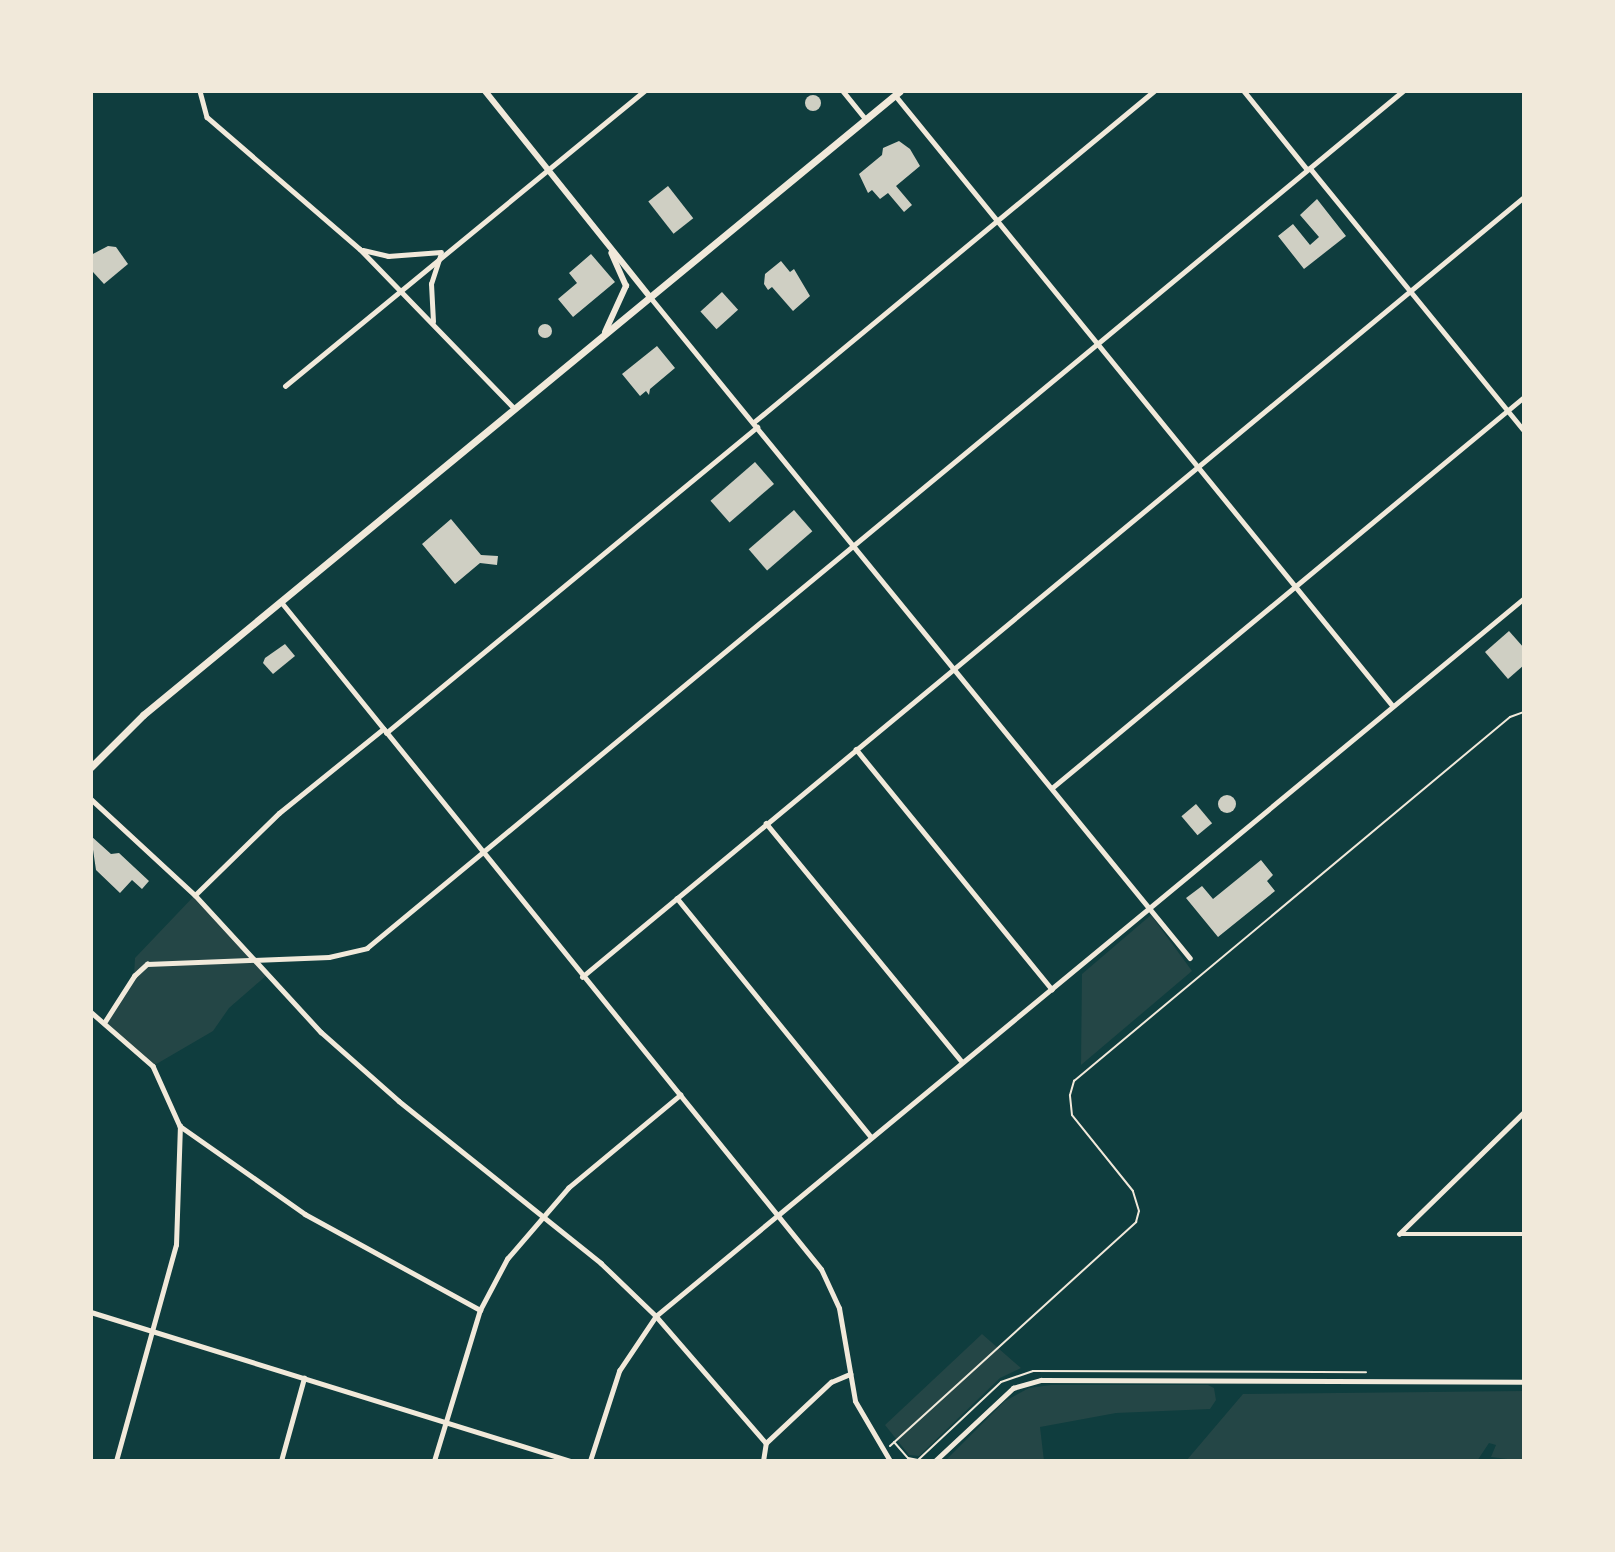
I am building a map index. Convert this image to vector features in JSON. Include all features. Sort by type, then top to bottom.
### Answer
[{"type":"main road","points":[[485,91],[651,298]]},
{"type":"main road","points":[[91,767],[143,716],[898,93]]},
{"type":"main road","points":[[602,339],[626,286],[604,239]]},
{"type":"street","points":[[200,91],[207,117],[360,249],[514,408]]},
{"type":"street","points":[[285,386],[442,252],[644,91]]},
{"type":"street","points":[[843,91],[866,119]]},
{"type":"street","points":[[195,895],[279,813],[384,731],[1154,91]]},
{"type":"street","points":[[1244,91],[1524,430]]},
{"type":"street","points":[[104,1023],[134,976],[147,964],[329,957],[367,948],[1403,91]]},
{"type":"street","points":[[898,93],[997,220],[1393,706]]},
{"type":"street","points":[[582,977],[1524,197]]},
{"type":"street","points":[[360,249],[388,256],[442,252]]},
{"type":"street","points":[[433,323],[431,284],[442,252]]},
{"type":"street","points":[[651,298],[855,544],[1190,958]]},
{"type":"street","points":[[1052,788],[1524,397]]},
{"type":"street","points":[[590,1461],[619,1371],[656,1315],[1524,598]]},
{"type":"street","points":[[281,602],[831,1285],[863,1420],[890,1461]]},
{"type":"street","points":[[856,749],[1052,989]]},
{"type":"street","points":[[91,799],[195,895],[321,1032],[360,1067],[542,1214],[656,1315],[766,1443]]},
{"type":"street","points":[[766,823],[962,1062]]},
{"type":"street","points":[[677,898],[871,1137]]},
{"type":"street","points":[[91,1012],[153,1066],[180,1126],[176,1245],[116,1461]]},
{"type":"street","points":[[434,1461],[480,1310],[507,1259],[542,1214],[680,1095]]},
{"type":"street","points":[[1524,1112],[1399,1234],[1524,1234]]},
{"type":"street","points":[[180,1126],[305,1214],[480,1310]]},
{"type":"street","points":[[91,1312],[571,1461]]},
{"type":"street","points":[[763,1461],[766,1443],[831,1382],[850,1374]]},
{"type":"street","points":[[281,1461],[304,1378]]},
{"type":"street","points":[[935,1461],[1013,1388],[1041,1380],[1524,1381]]},
{"type":"path","points":[[888,1447],[1136,1223],[1139,1212],[1133,1191],[1072,1115],[1070,1095],[1074,1081],[1510,716],[1524,712]]},
{"type":"shaded area","points":[[195,895],[267,975],[229,1008],[213,1031],[153,1066],[104,1023],[134,976],[135,958]]},
{"type":"shaded area","points":[[1151,915],[1192,971],[1081,1065],[1082,974]]},
{"type":"shaded area","points":[[982,1334],[1021,1368],[1000,1378],[919,1456],[909,1455],[885,1425]]},
{"type":"shaded area","points":[[1051,1385],[1208,1385],[1214,1388],[1216,1400],[1210,1409],[1116,1413],[1040,1427],[1044,1461],[945,1461],[1005,1401],[1029,1388]]},
{"type":"shaded area","points":[[1524,1391],[1524,1461],[1491,1457],[1496,1445],[1489,1443],[1477,1461],[1186,1461],[1243,1394]]},
{"type":"building","points":[[813,95],[821,103],[813,111],[805,103]]},
{"type":"building","points":[[899,141],[910,149],[920,166],[896,186],[912,205],[904,212],[888,193],[880,199],[872,190],[868,193],[859,174],[882,155],[883,148]]},
{"type":"building","points":[[668,186],[693,218],[674,234],[648,201]]},
{"type":"building","points":[[1317,199],[1346,236],[1304,269],[1278,236],[1293,224],[1310,245],[1319,237],[1300,215]]},
{"type":"building","points":[[108,246],[116,247],[128,264],[104,284],[93,272],[91,255]]},
{"type":"building","points":[[591,254],[615,282],[573,317],[558,299],[577,283],[569,273]]},
{"type":"building","points":[[781,261],[790,272],[794,269],[810,296],[793,311],[772,287],[768,290],[764,284],[765,274]]},
{"type":"building","points":[[722,292],[738,310],[717,329],[700,311]]},
{"type":"building","points":[[542,324],[548,324],[552,331],[548,338],[542,338],[538,334],[538,328]]},
{"type":"building","points":[[657,346],[675,368],[650,389],[649,395],[646,391],[640,396],[622,374]]},
{"type":"building","points":[[755,462],[774,484],[729,523],[710,501]]},
{"type":"building","points":[[794,510],[812,531],[767,570],[749,549]]},
{"type":"building","points":[[451,519],[481,555],[498,556],[497,565],[480,563],[455,584],[422,544]]},
{"type":"building","points":[[1509,631],[1524,648],[1524,665],[1508,679],[1485,652]]},
{"type":"building","points":[[285,644],[295,656],[273,674],[263,663],[265,658]]},
{"type":"building","points":[[1227,795],[1233,798],[1236,804],[1233,810],[1227,813],[1221,810],[1218,804],[1221,798]]},
{"type":"building","points":[[1196,804],[1212,823],[1198,835],[1181,816]]},
{"type":"building","points":[[91,836],[111,854],[119,853],[149,881],[142,889],[132,880],[120,893],[96,870]]},
{"type":"building","points":[[1261,860],[1273,875],[1267,881],[1275,891],[1218,937],[1186,898],[1202,886],[1213,899]]}]
